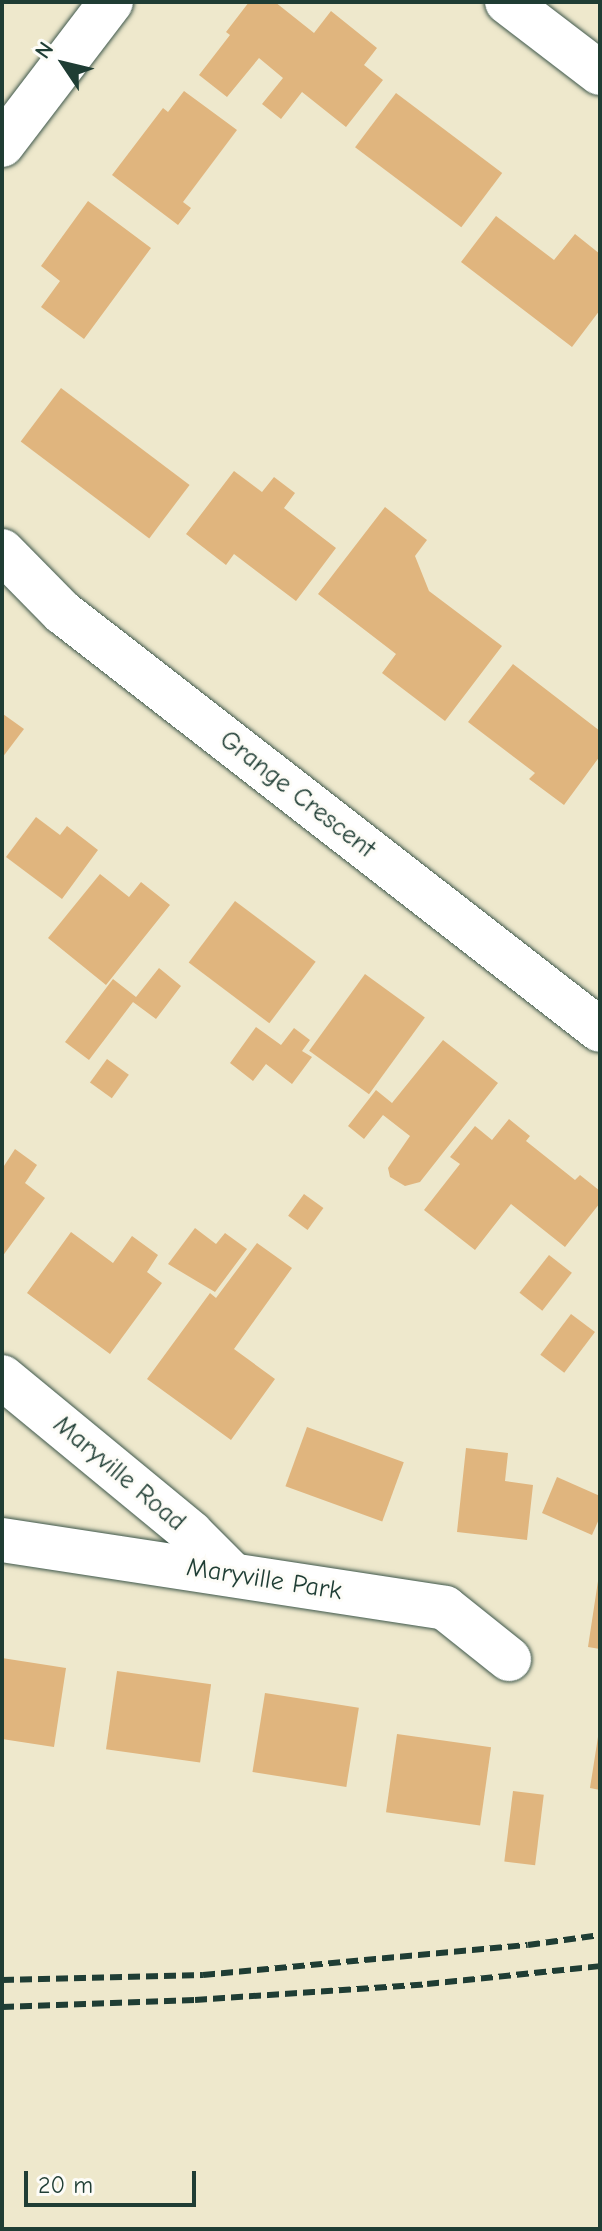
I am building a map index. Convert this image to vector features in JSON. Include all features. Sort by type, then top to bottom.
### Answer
[{"type":"street","points":[[2,145],[111,2]]},
{"type":"street","points":[[507,2],[600,73]]},
{"type":"street","name":"Grange Crescent","points":[[2,551],[62,612],[600,1030]]},
{"type":"street","name":"Maryville Road","points":[[2,1377],[191,1533],[233,1575]]},
{"type":"street","name":"Maryville Park","points":[[2,1540],[445,1608],[509,1659]]},
{"type":"building","points":[[249,2],[275,2],[314,33],[331,11],[377,48],[364,65],[383,80],[346,127],[302,92],[281,119],[262,104],[283,78],[259,58],[227,97],[199,75],[230,35],[226,32]]},
{"type":"building","points":[[184,91],[237,130],[183,202],[191,208],[178,225],[112,175],[163,108],[168,112]]},
{"type":"building","points":[[396,93],[502,173],[461,227],[355,147]]},
{"type":"building","points":[[88,201],[151,248],[84,339],[41,307],[60,281],[41,266]]},
{"type":"building","points":[[496,216],[554,260],[575,234],[600,254],[600,310],[572,347],[461,262]]},
{"type":"building","points":[[61,388],[190,485],[149,538],[21,442]]},
{"type":"building","points":[[234,471],[262,492],[274,477],[295,493],[284,508],[336,548],[296,601],[234,554],[226,565],[186,534]]},
{"type":"building","points":[[385,507],[427,540],[415,556],[429,591],[502,646],[445,721],[382,673],[396,654],[318,594]]},
{"type":"building","points":[[513,664],[600,731],[600,756],[564,805],[529,779],[535,773],[468,722]]},
{"type":"building","points":[[2,716],[24,729],[2,758]]},
{"type":"building","points":[[36,817],[60,835],[67,826],[98,850],[62,899],[6,857]]},
{"type":"building","points":[[100,874],[129,897],[141,882],[170,905],[106,985],[48,938]]},
{"type":"building","points":[[235,901],[316,962],[269,1023],[189,962]]},
{"type":"building","points":[[159,968],[181,986],[156,1019],[133,1002],[89,1060],[65,1042],[113,979],[136,997]]},
{"type":"building","points":[[365,974],[425,1017],[369,1094],[309,1051]]},
{"type":"building","points":[[256,1027],[281,1045],[294,1028],[310,1040],[302,1051],[312,1057],[292,1084],[266,1064],[253,1081],[230,1063]]},
{"type":"building","points":[[443,1040],[498,1083],[420,1182],[405,1186],[390,1177],[388,1168],[410,1136],[383,1115],[364,1139],[348,1126],[376,1090],[392,1103]]},
{"type":"building","points":[[107,1059],[129,1075],[112,1098],[90,1082]]},
{"type":"building","points":[[509,1119],[530,1136],[526,1141],[575,1180],[580,1175],[600,1191],[600,1203],[565,1247],[511,1204],[475,1250],[424,1210],[460,1164],[450,1157],[475,1126],[492,1140]]},
{"type":"building","points":[[15,1149],[37,1165],[25,1183],[45,1198],[2,1257],[2,1169]]},
{"type":"building","points":[[304,1194],[323,1208],[308,1230],[288,1216]]},
{"type":"building","points":[[195,1228],[216,1244],[225,1233],[247,1249],[215,1292],[168,1264]]},
{"type":"building","points":[[71,1232],[113,1263],[132,1236],[158,1255],[147,1272],[162,1283],[110,1354],[27,1293]]},
{"type":"building","points":[[257,1243],[292,1268],[234,1349],[275,1379],[231,1440],[147,1379],[210,1293],[216,1298]]},
{"type":"building","points":[[549,1255],[572,1273],[542,1311],[519,1293]]},
{"type":"building","points":[[571,1314],[595,1332],[564,1373],[540,1355]]},
{"type":"building","points":[[307,1427],[404,1462],[382,1521],[285,1486]]},
{"type":"building","points":[[466,1448],[508,1453],[505,1481],[533,1485],[527,1540],[457,1532]]},
{"type":"building","points":[[557,1477],[600,1496],[600,1517],[592,1535],[542,1513]]},
{"type":"building","points":[[600,1581],[600,1649],[588,1647]]},
{"type":"building","points":[[2,1658],[66,1668],[54,1747],[2,1739]]},
{"type":"building","points":[[117,1671],[211,1684],[200,1762],[106,1749]]},
{"type":"building","points":[[265,1693],[359,1708],[346,1787],[252,1772]]},
{"type":"building","points":[[397,1734],[491,1747],[480,1825],[386,1812]]},
{"type":"building","points":[[600,1738],[600,1790],[590,1788]]},
{"type":"building","points":[[513,1791],[544,1795],[535,1865],[504,1861]]},
{"type":"railway","points":[[2,1980],[203,1975],[528,1945],[600,1935]]},
{"type":"railway","points":[[2,2007],[195,2000],[427,1984],[600,1966]]}]
